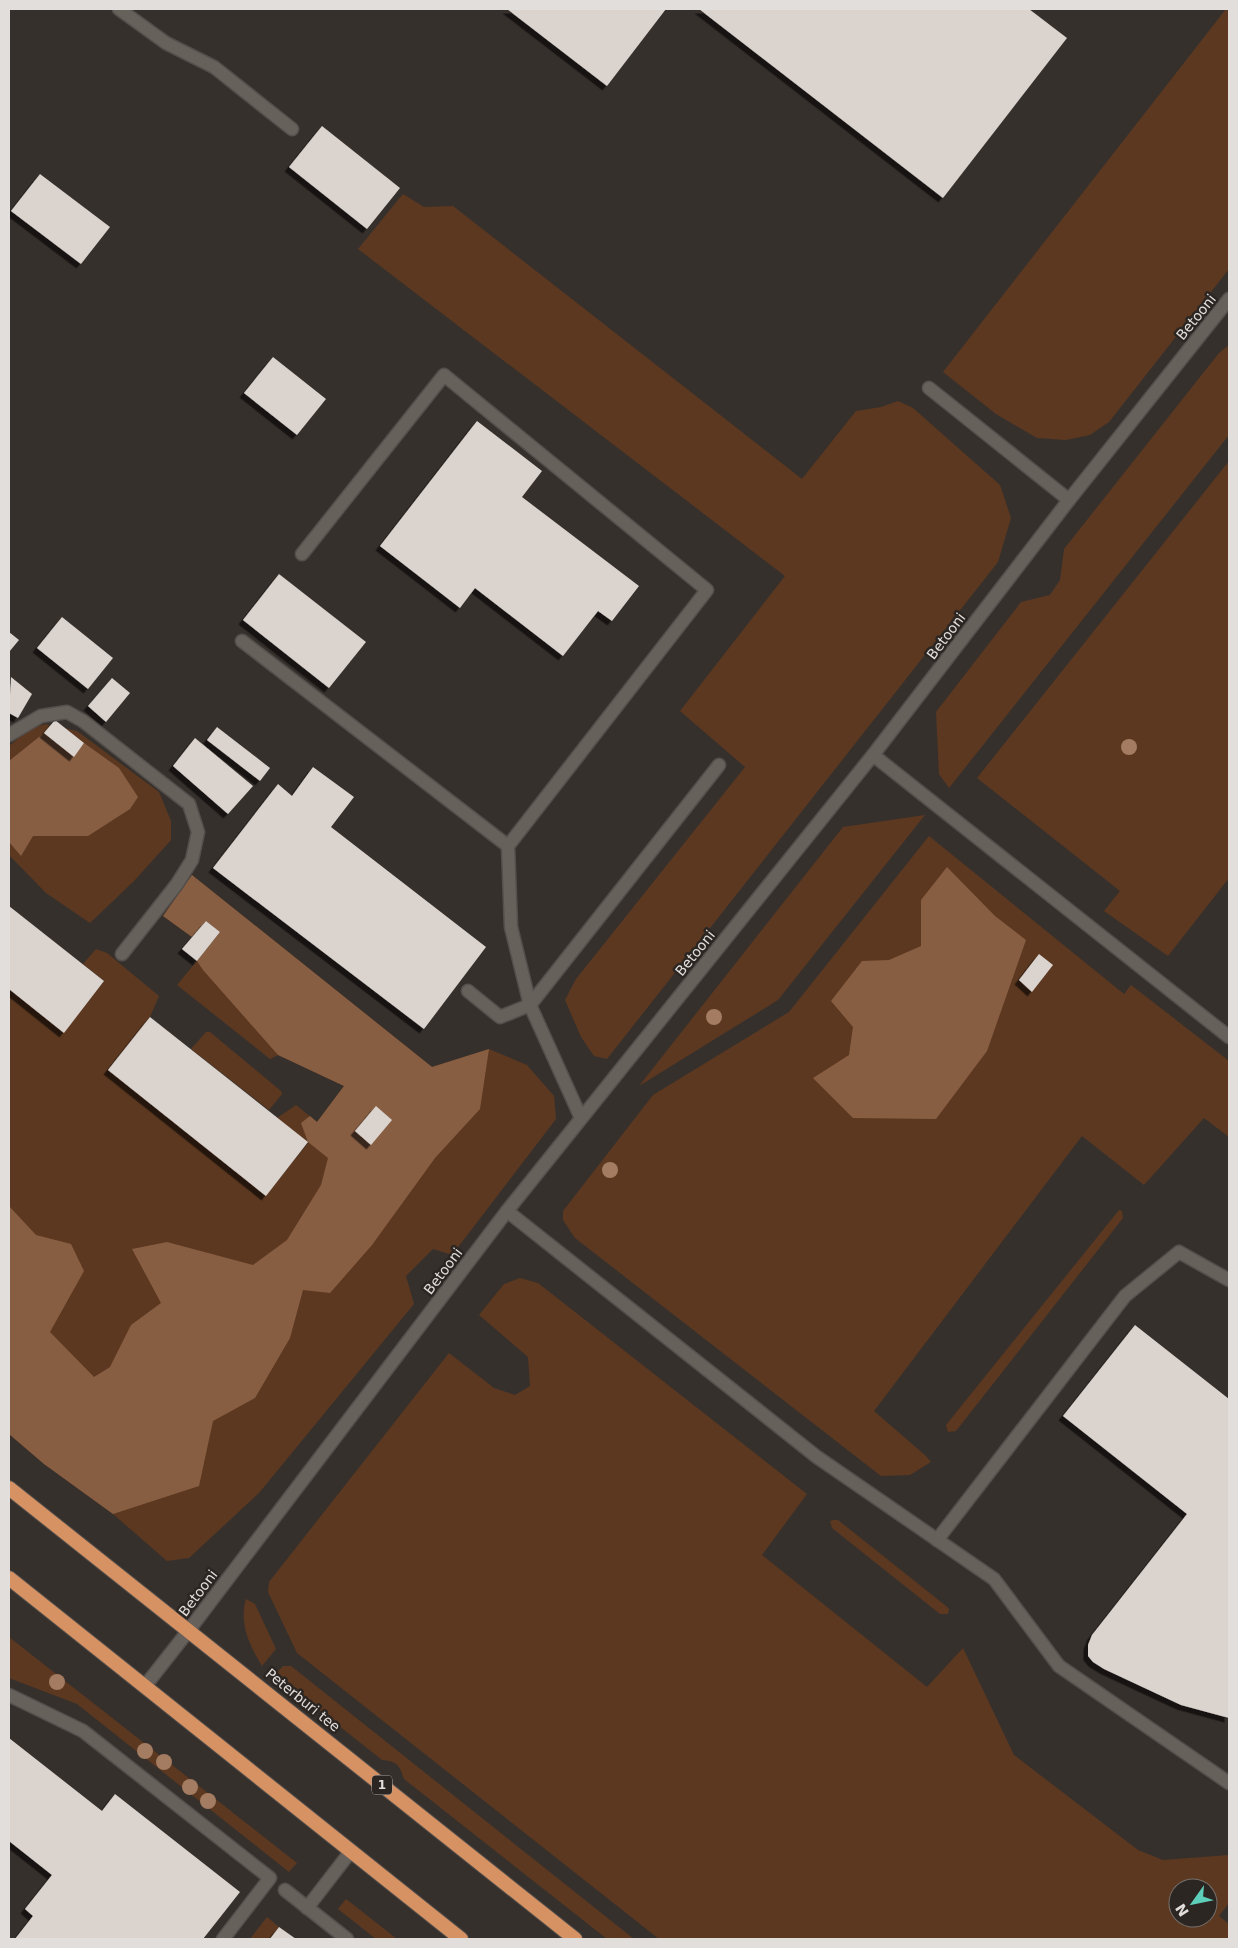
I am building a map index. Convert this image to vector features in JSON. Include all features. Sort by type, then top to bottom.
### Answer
[{"type":"highway","name":"Peterburi tee","points":[[9,1488],[575,1939]]},
{"type":"highway","points":[[9,1578],[461,1939]]},
{"type":"street","points":[[119,9],[166,43],[214,68],[292,129]]},
{"type":"street","name":"Betooni","points":[[145,1686],[507,1211],[873,755],[1069,500],[1229,299]]},
{"type":"street","points":[[302,554],[444,375],[707,590],[508,846],[511,927],[530,1005],[582,1118]]},
{"type":"street","points":[[929,388],[1069,500]]},
{"type":"street","points":[[242,641],[508,846]]},
{"type":"street","points":[[9,735],[41,716],[67,712],[83,721],[189,804],[198,832],[192,860],[177,884],[122,954]]},
{"type":"street","points":[[873,755],[1229,1037]]},
{"type":"street","points":[[468,991],[500,1017],[530,1005],[719,766]]},
{"type":"street","points":[[507,1211],[817,1457],[994,1579],[1059,1666],[1229,1783]]},
{"type":"street","points":[[937,1540],[1125,1296],[1179,1252],[1229,1280]]},
{"type":"street","points":[[9,1695],[83,1731],[270,1878],[223,1939]]},
{"type":"street","points":[[307,1908],[352,1852]]},
{"type":"street","points":[[285,1890],[347,1939]]},
{"type":"shaded area","points":[[1226,9],[1229,9],[1229,269],[1109,422],[1090,435],[1066,440],[1037,438],[996,414],[943,372]]},
{"type":"shaded area","points":[[403,194],[424,207],[453,206],[802,479],[856,411],[881,407],[898,401],[913,408],[1000,485],[1011,518],[998,562],[607,1059],[594,1056],[581,1037],[565,1000],[576,979],[745,767],[680,711],[785,576],[358,249]]},
{"type":"shaded area","points":[[1229,345],[1229,435],[949,788],[939,774],[936,712],[1021,602],[1050,595],[1060,580],[1064,549],[1219,353]]},
{"type":"shaded area","points":[[1229,461],[1229,878],[1168,956],[1104,911],[1120,891],[977,778]]},
{"type":"shaded area","points":[[45,724],[77,731],[159,792],[171,821],[171,840],[134,881],[90,923],[46,893],[9,855],[9,746],[27,731]]},
{"type":"shaded area","points":[[44,733],[73,757],[84,743],[119,768],[138,797],[130,809],[88,836],[33,836],[21,856],[9,842],[9,761]]},
{"type":"shaded area","points":[[925,815],[778,1000],[639,1086],[843,827]]},
{"type":"shaded area","points":[[929,836],[1124,994],[1131,985],[1229,1061],[1229,1137],[1204,1118],[1144,1185],[1082,1136],[874,1411],[931,1462],[910,1475],[881,1476],[575,1238],[563,1220],[563,1211],[653,1095],[789,1012]]},
{"type":"shaded area","points":[[947,867],[995,916],[1026,940],[987,1051],[936,1119],[853,1118],[813,1078],[849,1055],[853,1027],[831,1001],[862,961],[889,960],[921,946],[921,900]]},
{"type":"shaded area","points":[[192,875],[432,1067],[489,1049],[527,1065],[554,1096],[556,1119],[452,1255],[433,1249],[406,1276],[414,1304],[259,1493],[189,1558],[167,1561],[113,1514],[44,1464],[9,1434],[9,989],[64,1032],[104,981],[83,964],[96,949],[107,953],[159,996],[150,1017],[108,1070],[266,1195],[308,1143],[277,1118],[296,1105],[317,1122],[344,1086],[278,1055],[270,1059],[177,985],[220,933],[206,921],[192,937],[163,916]]},
{"type":"shaded area","points":[[192,875],[432,1067],[489,1049],[480,1109],[435,1158],[372,1245],[330,1293],[303,1290],[290,1338],[255,1398],[213,1421],[199,1486],[113,1514],[44,1464],[9,1434],[9,1206],[36,1235],[71,1244],[84,1271],[50,1332],[94,1377],[110,1367],[131,1325],[161,1303],[132,1249],[167,1242],[253,1265],[287,1240],[321,1185],[328,1158],[308,1142],[301,1123],[310,1116],[317,1122],[344,1086],[278,1055],[203,970],[197,961],[220,932],[206,921],[192,937],[163,916]]},
{"type":"shaded area","points":[[206,1032],[210,1032],[281,1091],[282,1094],[269,1110],[191,1049]]},
{"type":"shaded area","points":[[1119,1210],[1122,1211],[1123,1218],[956,1431],[948,1432],[946,1425]]},
{"type":"shaded area","points":[[520,1278],[538,1283],[807,1494],[762,1555],[927,1687],[963,1648],[1014,1755],[1138,1850],[1163,1860],[1229,1855],[1229,1903],[1219,1916],[1229,1924],[1229,1939],[659,1939],[297,1653],[268,1592],[269,1582],[449,1353],[494,1388],[515,1395],[530,1386],[528,1357],[479,1315],[504,1284]]},
{"type":"shaded area","points":[[838,1520],[946,1606],[949,1609],[948,1614],[940,1614],[832,1528],[830,1521]]},
{"type":"shaded area","points":[[246,1599],[255,1604],[276,1649],[262,1666],[246,1634],[244,1608]]},
{"type":"shaded area","points":[[9,1637],[297,1863],[289,1872],[77,1704],[9,1678]]},
{"type":"shaded area","points":[[283,1666],[291,1666],[634,1939],[607,1939],[404,1779],[397,1765],[391,1761],[382,1760],[275,1675]]},
{"type":"shaded area","points":[[346,1899],[397,1939],[376,1939],[338,1909]]},
{"type":"shaded area","points":[[267,1917],[279,1927],[270,1939],[250,1939]]},
{"type":"building","points":[[507,9],[666,9],[607,86]]},
{"type":"building","points":[[699,9],[1029,9],[1067,38],[943,198]]},
{"type":"building","points":[[322,126],[400,188],[367,229],[289,167]]},
{"type":"building","points":[[40,174],[110,227],[81,264],[11,211]]},
{"type":"building","points":[[273,357],[326,399],[297,435],[244,393]]},
{"type":"building","points":[[477,421],[542,471],[522,497],[639,586],[612,621],[598,611],[563,656],[475,588],[460,608],[380,546]]},
{"type":"building","points":[[279,574],[366,642],[329,688],[243,620]]},
{"type":"building","points":[[62,617],[113,658],[88,689],[37,648]]},
{"type":"building","points":[[9,632],[19,640],[9,652]]},
{"type":"building","points":[[11,677],[32,694],[18,718],[9,713]]},
{"type":"building","points":[[112,678],[130,693],[106,722],[88,706]]},
{"type":"building","points":[[55,720],[84,743],[74,757],[44,733]]},
{"type":"building","points":[[217,727],[270,768],[260,781],[207,740]]},
{"type":"building","points":[[195,738],[253,786],[228,814],[173,766]]},
{"type":"building","points":[[313,767],[354,797],[331,827],[486,947],[424,1029],[213,868],[278,784],[292,796]]},
{"type":"building","points":[[9,906],[104,981],[64,1033],[9,989]]},
{"type":"building","points":[[206,921],[220,932],[197,961],[182,949]]},
{"type":"building","points":[[1039,954],[1053,965],[1032,992],[1019,980]]},
{"type":"building","points":[[150,1017],[308,1142],[266,1196],[108,1070]]},
{"type":"building","points":[[376,1106],[392,1120],[371,1145],[355,1131]]},
{"type":"building","points":[[1135,1325],[1229,1399],[1229,1718],[1181,1705],[1104,1669],[1093,1662],[1088,1656],[1088,1645],[1092,1635],[1187,1514],[1063,1416]]},
{"type":"building","points":[[9,1738],[102,1811],[115,1794],[240,1892],[203,1939],[15,1939],[33,1916],[25,1909],[52,1875],[9,1841]]},
{"type":"building","points":[[279,1927],[296,1939],[270,1939]]}]
